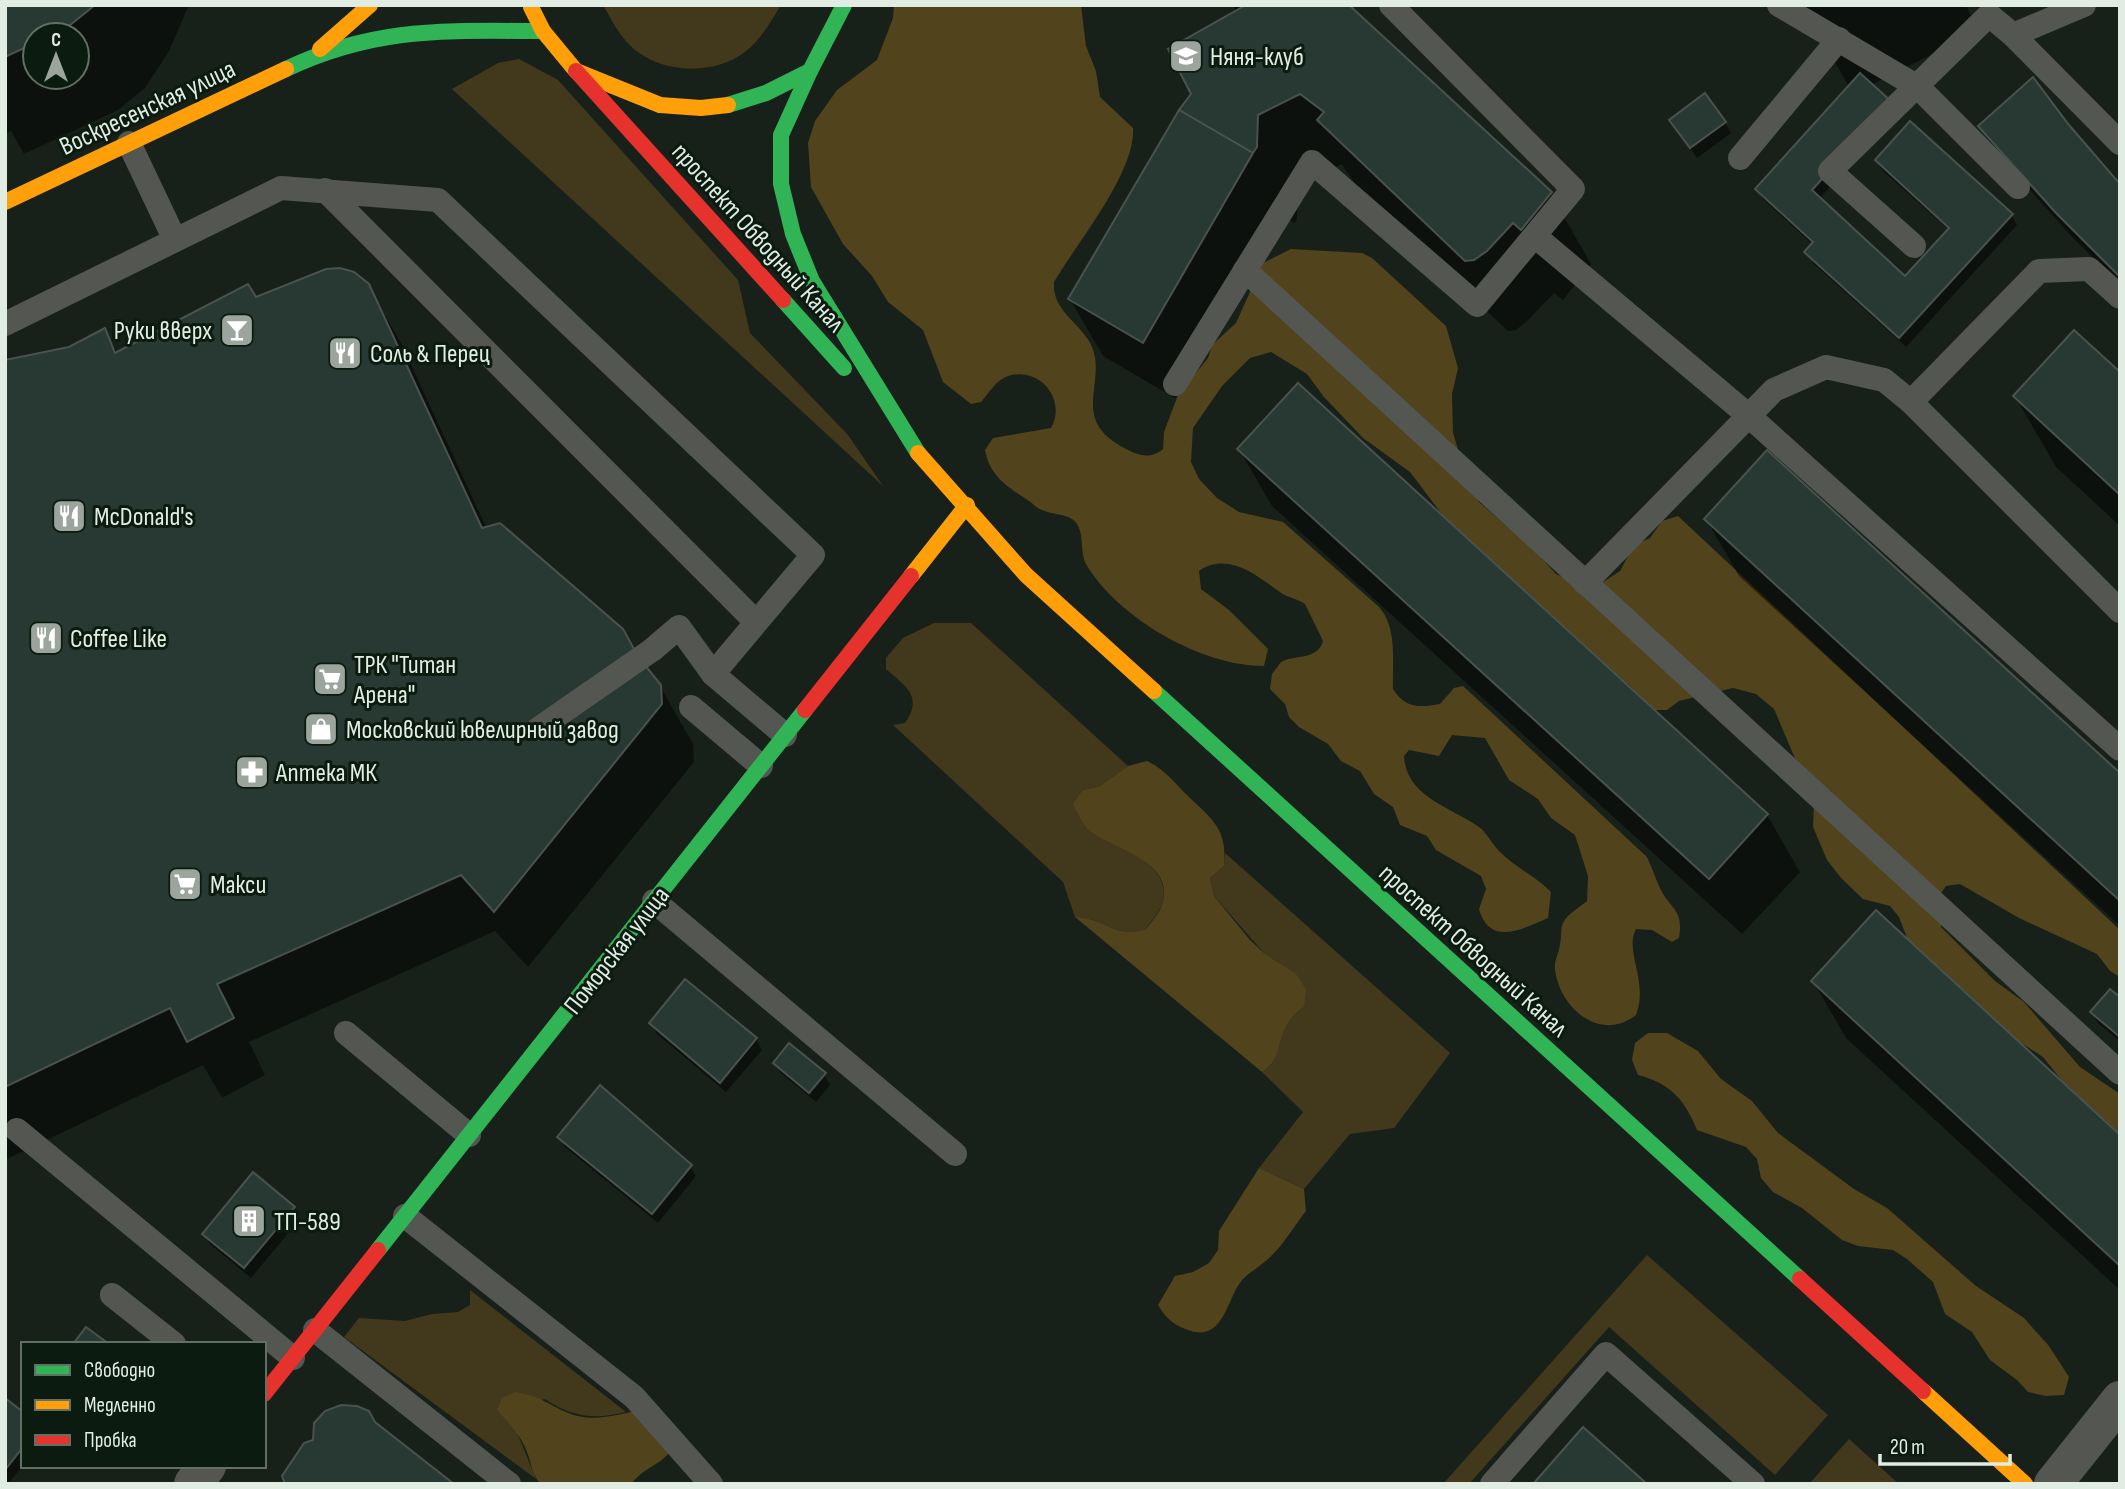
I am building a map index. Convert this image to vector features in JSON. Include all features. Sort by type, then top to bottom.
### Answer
[{"type":"main road","name":"Воскресенская улица","points":[[311,57],[370,5]]},
{"type":"main road","name":"проспект Обводный Канал","points":[[530,5],[543,31],[576,71],[906,436]]},
{"type":"main road","name":"проспект Обводный Канал","points":[[844,5],[781,135],[781,184],[793,234],[812,281],[923,461],[967,505],[1036,584],[2025,1484]]},
{"type":"main road","name":"Воскресенская улица","points":[[6,200],[311,57],[389,35],[423,31],[543,31]]},
{"type":"main road","points":[[576,71],[660,105],[701,108],[735,104],[766,93],[810,71]]},
{"type":"main road","name":"Поморская улица","points":[[266,1392],[967,505]]},
{"type":"street","points":[[2053,1484],[2120,1400]]},
{"type":"street","points":[[193,1484],[205,1468]]},
{"type":"lane","points":[[1175,384],[1312,162],[1477,305],[1573,189],[1391,5]]},
{"type":"lane","points":[[1779,5],[1918,86],[2018,187]]},
{"type":"lane","points":[[2014,35],[2084,5]]},
{"type":"lane","points":[[1914,246],[1830,171],[1989,15],[2014,35],[2120,142]]},
{"type":"lane","points":[[1740,158],[1839,39]]},
{"type":"lane","points":[[129,143],[175,240]]},
{"type":"lane","points":[[5,324],[281,188],[438,200],[813,555],[713,674]]},
{"type":"lane","points":[[325,190],[757,622]]},
{"type":"lane","points":[[1536,237],[1749,416],[2120,749]]},
{"type":"lane","points":[[1911,402],[2039,271],[2089,268],[2120,297]]},
{"type":"lane","points":[[1245,270],[2120,1073]]},
{"type":"lane","points":[[1585,583],[1773,390],[1826,367],[1884,380],[1911,402],[2120,611]]},
{"type":"lane","points":[[538,729],[652,650],[679,627],[713,674],[785,735]]},
{"type":"lane","points":[[691,707],[761,766]]},
{"type":"lane","points":[[654,901],[955,1154]]},
{"type":"lane","points":[[346,1033],[470,1135]]},
{"type":"lane","points":[[16,1130],[293,1358]]},
{"type":"lane","points":[[405,1216],[634,1397],[711,1484]]},
{"type":"lane","points":[[112,1295],[171,1342]]},
{"type":"lane","points":[[315,1330],[509,1484]]},
{"type":"lane","points":[[1492,1484],[1606,1354],[1754,1484]]},
{"type":"shaded area","points":[[603,5],[781,5],[761,36],[745,52],[716,65],[684,68],[667,66],[638,52],[623,37]]},
{"type":"shaded area","points":[[894,5],[1081,5],[1086,46],[1096,71],[1100,97],[1133,128],[1131,146],[1115,186],[1054,282],[1054,291],[1061,307],[1089,341],[1095,356],[1094,412],[1098,425],[1109,438],[1141,455],[1154,454],[1163,449],[1164,432],[1178,395],[1208,358],[1212,345],[1236,323],[1263,263],[1291,249],[1362,253],[1372,258],[1446,326],[1458,368],[1452,394],[1453,433],[1469,486],[1479,502],[1537,553],[1556,574],[1583,586],[1600,584],[1620,571],[1634,545],[1650,538],[1662,521],[1678,516],[2120,930],[2120,977],[2110,971],[2097,954],[2019,918],[1960,884],[1946,886],[1941,893],[1941,927],[1995,981],[2024,1002],[2080,1067],[2120,1094],[2120,1135],[2079,1102],[2043,1057],[2009,1035],[1909,943],[1899,917],[1890,906],[1863,899],[1842,879],[1827,860],[1813,827],[1814,803],[1774,709],[1756,694],[1733,688],[1679,701],[1667,710],[1653,710],[1565,627],[1454,530],[1410,472],[1363,438],[1324,397],[1307,374],[1271,352],[1250,358],[1222,386],[1193,428],[1191,462],[1199,479],[1217,498],[1239,512],[1283,522],[1379,607],[1392,635],[1393,689],[1402,700],[1419,706],[1440,704],[1454,688],[1463,686],[1647,857],[1660,888],[1678,915],[1680,928],[1679,938],[1672,942],[1652,930],[1636,929],[1633,947],[1640,991],[1636,1015],[1622,1023],[1596,1023],[1573,1008],[1565,997],[1558,984],[1555,963],[1563,923],[1587,901],[1588,876],[1575,835],[1551,818],[1538,799],[1509,780],[1485,738],[1452,735],[1439,756],[1409,750],[1404,756],[1407,770],[1421,791],[1479,827],[1497,849],[1551,892],[1548,918],[1509,932],[1499,932],[1484,921],[1479,909],[1486,889],[1481,876],[1436,850],[1427,836],[1400,825],[1393,807],[1374,794],[1360,771],[1341,761],[1328,744],[1299,727],[1289,717],[1285,704],[1270,689],[1272,674],[1281,662],[1316,652],[1323,641],[1305,604],[1283,594],[1242,568],[1221,564],[1199,571],[1201,589],[1229,610],[1268,649],[1264,666],[1214,658],[1188,648],[1163,635],[1118,603],[1086,564],[1081,534],[1076,523],[1069,517],[1040,509],[1014,491],[1001,480],[987,459],[985,450],[993,438],[1051,428],[1056,407],[1048,388],[1030,376],[1008,376],[996,384],[981,402],[971,404],[943,382],[923,330],[888,302],[872,276],[843,244],[811,187],[808,143],[815,121],[837,90],[877,60],[893,18]]},
{"type":"shaded area","points":[[519,59],[558,80],[738,280],[750,333],[848,435],[883,486],[452,89],[498,63]]},
{"type":"shaded area","points":[[934,623],[971,623],[1128,766],[1100,786],[1083,790],[1092,833],[1140,858],[1159,876],[1164,888],[1163,901],[1146,929],[1117,930],[1086,918],[1075,917],[1063,882],[893,725],[905,723],[913,706],[910,692],[886,669],[886,658],[903,638]]},
{"type":"shaded area","points":[[1147,761],[1165,773],[1205,813],[1221,834],[1224,866],[1210,878],[1214,896],[1250,940],[1264,953],[1296,974],[1306,989],[1304,1007],[1287,1025],[1275,1059],[1262,1072],[1075,917],[1086,918],[1117,930],[1135,931],[1146,929],[1160,908],[1164,888],[1152,867],[1090,831],[1073,804],[1083,790],[1100,786],[1128,766]]},
{"type":"shaded area","points":[[1225,853],[1450,1053],[1394,1128],[1350,1134],[1304,1189],[1259,1168],[1303,1112],[1262,1072],[1275,1059],[1287,1025],[1304,1007],[1279,963],[1264,953],[1214,896],[1210,878],[1224,866]]},
{"type":"shaded area","points":[[1648,1033],[1667,1033],[1698,1051],[1721,1079],[1752,1101],[1778,1133],[1854,1189],[1887,1208],[1976,1286],[2024,1318],[2049,1346],[2069,1377],[2064,1395],[2046,1396],[2028,1392],[1990,1360],[1972,1332],[1945,1314],[1933,1282],[1907,1259],[1893,1250],[1858,1246],[1842,1240],[1802,1208],[1773,1192],[1761,1178],[1757,1159],[1746,1147],[1697,1130],[1675,1094],[1659,1083],[1638,1075],[1632,1060],[1635,1043]]},
{"type":"shaded area","points":[[1259,1168],[1304,1189],[1306,1211],[1274,1253],[1243,1279],[1218,1323],[1202,1332],[1180,1327],[1168,1318],[1158,1305],[1175,1276],[1193,1272],[1209,1263],[1218,1250],[1219,1231]]},
{"type":"shaded area","points":[[1647,1255],[1828,1415],[1775,1475],[1609,1327],[1469,1484],[1443,1484]]},
{"type":"shaded area","points":[[470,1290],[626,1412],[604,1416],[584,1415],[565,1410],[545,1399],[497,1410],[516,1430],[536,1479],[344,1337],[359,1318],[405,1321],[432,1314],[458,1312],[470,1305]]},
{"type":"shaded area","points":[[515,1392],[539,1398],[580,1417],[608,1416],[646,1409],[669,1453],[631,1484],[541,1484],[533,1473],[521,1440],[497,1410],[502,1398]]},
{"type":"shaded area","points":[[1849,1439],[1899,1484],[1809,1484]]},
{"type":"building","points":[[5,5],[95,5],[75,21],[21,21],[21,50],[5,57]]},
{"type":"building","points":[[1246,5],[1349,5],[1552,192],[1521,230],[1513,223],[1487,251],[1474,260],[1465,261],[1317,120],[1324,112],[1300,94],[1258,115],[1257,147],[1253,153],[1179,110],[1191,94],[1168,49]]},
{"type":"building","points":[[1860,73],[1892,102],[1812,190],[1905,276],[1949,228],[1875,160],[1910,121],[2013,214],[1899,338],[1804,252],[1813,242],[1755,189]]},
{"type":"building","points":[[2033,77],[2069,125],[2120,184],[2120,277],[2056,213],[1978,126]]},
{"type":"building","points":[[1705,93],[1726,122],[1690,148],[1669,120]]},
{"type":"building","points":[[1179,110],[1253,153],[1143,343],[1068,299]]},
{"type":"building","name":"ТРК \"Титан Арена\"","points":[[340,268],[354,272],[369,284],[482,528],[500,523],[623,629],[639,658],[661,685],[662,704],[494,912],[461,875],[217,984],[234,1018],[187,1042],[170,1008],[5,1087],[5,360],[69,347],[105,328],[115,353],[248,284],[256,297],[326,269]]},
{"type":"building","points":[[2074,330],[2120,372],[2120,495],[2013,396]]},
{"type":"building","points":[[1298,383],[1768,814],[1709,879],[1237,449]]},
{"type":"building","points":[[1767,450],[2120,773],[2120,901],[1704,519]]},
{"type":"building","points":[[1876,910],[2120,1135],[2120,1266],[1811,981]]},
{"type":"building","points":[[685,979],[757,1038],[720,1083],[649,1023]]},
{"type":"building","points":[[2110,989],[2120,997],[2120,1037],[2090,1012]]},
{"type":"building","points":[[789,1043],[826,1073],[809,1093],[773,1063]]},
{"type":"building","points":[[600,1085],[692,1165],[652,1214],[557,1137]]},
{"type":"building","name":"ТП-589","points":[[253,1172],[295,1207],[244,1268],[202,1234]]},
{"type":"building","points":[[86,1327],[106,1342],[75,1342]]},
{"type":"building","points":[[5,1398],[21,1410],[21,1450],[5,1470]]},
{"type":"building","points":[[341,1405],[357,1406],[369,1411],[375,1422],[454,1484],[285,1484],[282,1476],[304,1443],[313,1440],[314,1423],[325,1411]]},
{"type":"building","points":[[1583,1427],[1627,1466],[1647,1484],[1533,1484]]},
{"type":"traffic: fast","points":[[728,105],[766,93],[810,71],[844,5]]},
{"type":"traffic: fast","points":[[286,69],[319,55],[382,38],[443,32],[543,31]]},
{"type":"traffic: fast","points":[[810,71],[781,135],[781,184],[793,234],[812,281],[918,453]]},
{"type":"traffic: fast","points":[[783,300],[844,368]]},
{"type":"traffic: fast","points":[[1154,691],[1800,1279]]},
{"type":"traffic: fast","points":[[378,1250],[805,710]]},
{"type":"traffic: slow","points":[[320,49],[370,5]]},
{"type":"traffic: slow","points":[[531,7],[543,31],[576,71],[660,105],[701,108],[728,105]]},
{"type":"traffic: slow","points":[[5,202],[286,69]]},
{"type":"traffic: slow","points":[[918,453],[1026,575],[1154,691]]},
{"type":"traffic: slow","points":[[911,576],[967,505]]},
{"type":"traffic: slow","points":[[1923,1391],[2025,1484]]},
{"type":"traffic: jam","points":[[576,71],[783,300]]},
{"type":"traffic: jam","points":[[805,710],[911,576]]},
{"type":"traffic: jam","points":[[266,1391],[378,1250]]},
{"type":"traffic: jam","points":[[1800,1279],[1923,1391]]},
{"type":"place","name":"Няня-клуб","points":[[1186,56]]},
{"type":"place","name":"Руки вверх","points":[[237,330]]},
{"type":"place","name":"Соль & Перец","points":[[345,353]]},
{"type":"place","name":"McDonald's","points":[[69,516]]},
{"type":"place","name":"Coffee Like","points":[[46,638]]},
{"type":"place","name":"ТРК \"Титан Арена\"","points":[[330,679]]},
{"type":"place","name":"Московский ювелирный завод","points":[[321,729]]},
{"type":"place","name":"Аптека МК","points":[[252,772]]},
{"type":"place","name":"Макси","points":[[185,884]]},
{"type":"place","name":"ТП-589","points":[[249,1221]]}]
